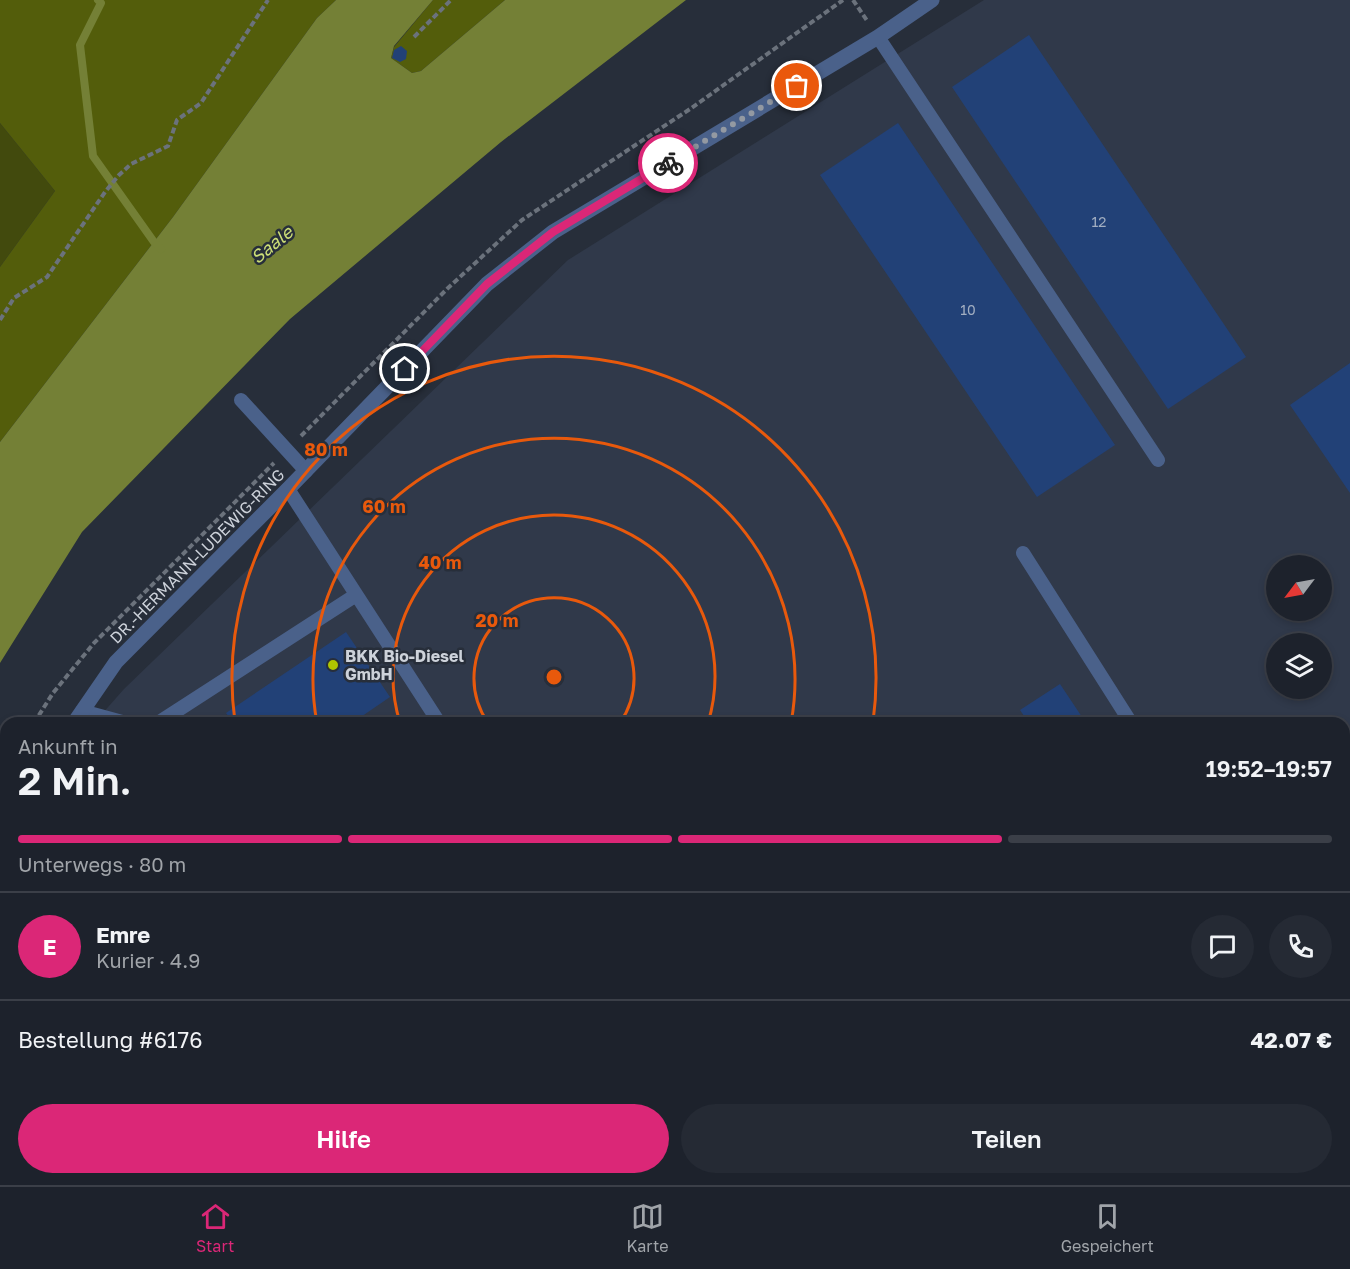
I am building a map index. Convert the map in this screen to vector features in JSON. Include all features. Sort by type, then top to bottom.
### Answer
[{"type":"street","name":"DR.-HERMANN-LUDEWIG-RING","points":[[78,717],[116,662],[306,471],[487,284],[553,232],[878,37],[932,0]]},
{"type":"lane","points":[[878,37],[1158,460]]},
{"type":"lane","points":[[241,400],[306,471]]},
{"type":"lane","points":[[288,489],[435,717]]},
{"type":"lane","points":[[1023,553],[1127,717]]},
{"type":"lane","points":[[167,717],[356,595]]},
{"type":"path","points":[[0,320],[14,298],[47,277],[119,175],[131,164],[168,146],[177,120],[201,103],[268,0]]},
{"type":"path","points":[[414,37],[451,0]]},
{"type":"shaded area","points":[[0,0],[336,0],[317,18],[173,217],[0,442],[0,267],[55,191],[0,123]]},
{"type":"shaded area","points":[[433,0],[505,0],[421,71],[412,73],[391,58],[394,47]]},
{"type":"shaded area","points":[[984,0],[1350,0],[1350,717],[99,717],[124,689],[568,260]]},
{"type":"shaded area","points":[[0,123],[55,191],[0,267]]},
{"type":"water","name":"Saale","points":[[336,0],[433,0],[394,46],[391,58],[412,73],[421,71],[505,0],[686,0],[501,142],[290,319],[82,532],[0,663],[0,442],[173,217],[317,18]]},
{"type":"building","points":[[1029,35],[1246,357],[1168,409],[952,87]]},
{"type":"building","points":[[401,46],[407,51],[406,59],[400,62],[392,58],[394,50]]},
{"type":"building","points":[[898,123],[1115,445],[1037,497],[820,175]]},
{"type":"building","points":[[1350,363],[1350,493],[1290,405]]},
{"type":"building","name":"BKK Bio-Diesel GmbH","points":[[346,632],[390,697],[361,717],[229,717],[226,713]]},
{"type":"building","points":[[1060,684],[1082,717],[1022,717],[1024,716],[1020,710]]},
{"type":"waterway","points":[[98,0],[101,3],[80,45],[93,156],[161,249]]},
{"type":"way so far","points":[[668,163],[797,86]]},
{"type":"place","name":"BKK Bio-Diesel GmbH","points":[[333,665]]},
{"type":"route","points":[[405,369],[487,284],[553,232],[668,163]]}]
